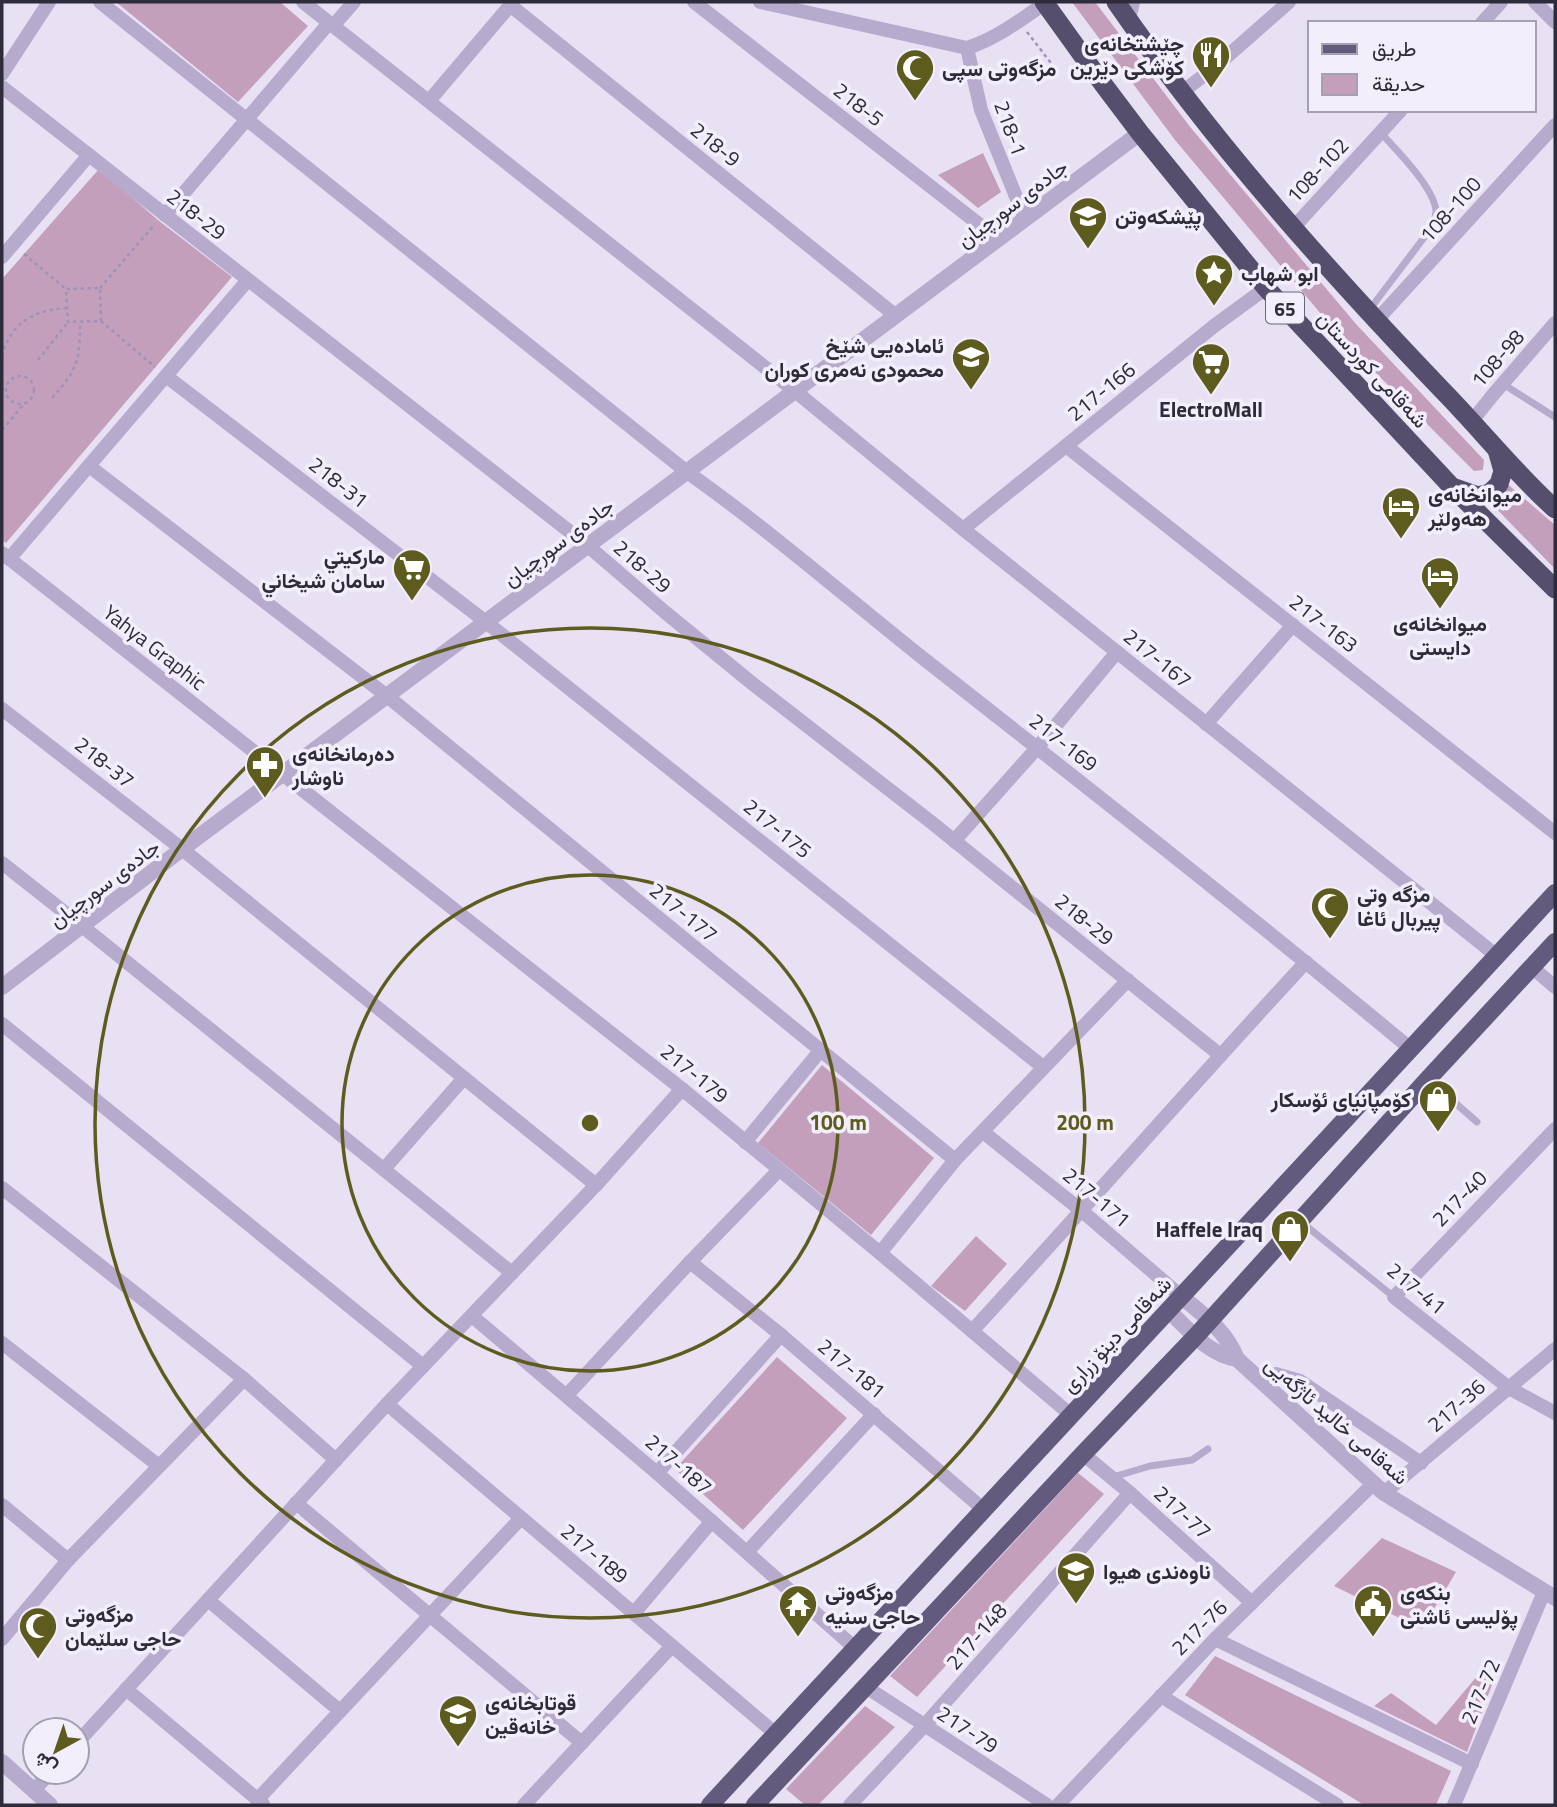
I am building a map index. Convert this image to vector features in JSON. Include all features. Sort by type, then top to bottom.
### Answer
[{"type":"highway","name":"شەقامی کوردستان","points":[[1044,2],[1140,133],[1266,288],[1451,486],[1555,589]]},
{"type":"highway","name":"شەقامی کوردستان","points":[[1116,2],[1131,11],[1182,92],[1293,228],[1496,449],[1554,505]]},
{"type":"highway","points":[[1451,486],[1478,496],[1490,493],[1499,484],[1503,471],[1496,449]]},
{"type":"main road","name":"شەقامی دینۆ زراری","points":[[710,1805],[1555,893]]},
{"type":"main road","points":[[757,1805],[1211,1320],[1555,942]]},
{"type":"street","points":[[2,74],[49,2]]},
{"type":"street","name":"217-169","points":[[100,2],[687,472],[736,507],[1306,962],[1411,1049]]},
{"type":"street","name":"217-167","points":[[303,2],[796,391],[1497,956]]},
{"type":"street","points":[[162,218],[354,2]]},
{"type":"street","name":"218-5","points":[[694,2],[998,239]]},
{"type":"street","points":[[760,2],[813,8],[967,48],[979,44],[1044,2]]},
{"type":"street","points":[[1182,92],[1290,2]]},
{"type":"street","points":[[1484,21],[1501,2]]},
{"type":"street","points":[[1535,2],[1555,22]]},
{"type":"street","points":[[429,101],[511,4]]},
{"type":"street","name":"218-9","points":[[511,4],[896,316]]},
{"type":"street","name":"218-1","points":[[967,48],[981,110],[1025,219]]},
{"type":"street","name":"218-29","points":[[2,87],[89,155],[162,218],[248,281],[588,546],[744,676],[1220,1055]]},
{"type":"street","name":"108-102","points":[[1293,228],[1399,112]]},
{"type":"street","name":"108-100","points":[[1372,317],[1555,125]]},
{"type":"street","name":"جادەی سورچیان","points":[[2,987],[1140,133]]},
{"type":"street","points":[[2,257],[7,239],[89,155]]},
{"type":"street","points":[[6,556],[89,467],[161,371],[248,281]]},
{"type":"street","name":"217-166","points":[[963,528],[1203,335],[1266,288]]},
{"type":"street","name":"108-98","points":[[1472,421],[1555,323]]},
{"type":"street","name":"218-31","points":[[161,371],[486,622]]},
{"type":"street","name":"217-163","points":[[1066,446],[1555,833]]},
{"type":"street","name":"217-177","points":[[89,467],[387,696],[955,1160]]},
{"type":"street","name":"Yahya Graphic","points":[[6,556],[283,774]]},
{"type":"street","name":"217-175","points":[[486,622],[1043,1068]]},
{"type":"street","points":[[1206,724],[1293,625]]},
{"type":"street","points":[[954,841],[1037,748],[1117,652]]},
{"type":"street","name":"218-37","points":[[2,709],[183,849],[596,1185]]},
{"type":"street","name":"217-179","points":[[283,774],[682,1089],[1071,1415]]},
{"type":"street","points":[[2,863],[512,1273]]},
{"type":"street","points":[[972,1331],[1306,962]]},
{"type":"street","points":[[1533,968],[1555,987]]},
{"type":"street","points":[[880,1253],[955,1160],[1128,980]]},
{"type":"street","points":[[2,1024],[423,1366]]},
{"type":"street","points":[[745,1142],[820,1051]]},
{"type":"street","points":[[384,1169],[464,1078]]},
{"type":"street","points":[[91,1728],[387,1404],[596,1185],[682,1089]]},
{"type":"street","name":"217-40","points":[[1394,1297],[1555,1129]]},
{"type":"street","name":"217-171","points":[[983,1132],[1082,1211],[1182,1297]]},
{"type":"street","points":[[567,1395],[779,1170]]},
{"type":"street","points":[[2,1188],[243,1379],[336,1460]]},
{"type":"street","name":"217-181","points":[[690,1262],[781,1335],[983,1509]]},
{"type":"street","points":[[1182,1297],[1211,1320],[1226,1338],[1237,1359]]},
{"type":"street","name":"217-41","points":[[1394,1297],[1508,1388],[1555,1413]]},
{"type":"street","points":[[1168,1311],[1214,1352],[1237,1359]]},
{"type":"street","name":"217-187","points":[[472,1316],[657,1472],[855,1648]]},
{"type":"street","points":[[657,1472],[781,1335]]},
{"type":"street","points":[[2,1343],[159,1466]]},
{"type":"street","name":"217-36","points":[[1379,1488],[1421,1463],[1555,1349]]},
{"type":"street","name":"شەقامی خالید ئاژگەیی","points":[[1237,1359],[1379,1488],[1549,1595]]},
{"type":"street","points":[[1259,1380],[1276,1374],[1300,1381],[1421,1463]]},
{"type":"street","points":[[2,1639],[68,1560],[243,1379]]},
{"type":"street","name":"217-189","points":[[387,1404],[776,1734]]},
{"type":"street","points":[[748,1552],[874,1414]]},
{"type":"street","name":"217-77","points":[[1083,1454],[1252,1603]]},
{"type":"street","name":"217-76","points":[[1058,1805],[1215,1639],[1379,1488]]},
{"type":"street","name":"217-148","points":[[850,1805],[924,1726],[1130,1493]]},
{"type":"street","points":[[296,1503],[582,1742]]},
{"type":"street","points":[[2,1506],[68,1560]]},
{"type":"street","points":[[126,1689],[260,1802],[340,1711],[521,1518]]},
{"type":"street","points":[[634,1613],[712,1521]]},
{"type":"street","name":"217-72","points":[[1454,1805],[1549,1595]]},
{"type":"street","points":[[208,1600],[340,1711]]},
{"type":"street","points":[[1215,1639],[1472,1764]]},
{"type":"street","points":[[524,1805],[672,1646]]},
{"type":"street","name":"217-79","points":[[866,1687],[1047,1805]]},
{"type":"street","points":[[1161,1696],[1337,1805]]},
{"type":"street","points":[[2,1762],[50,1805]]},
{"type":"street","points":[[33,1791],[38,1786]]},
{"type":"lane","points":[[1372,317],[1432,227],[1436,212],[1431,196],[1421,180],[1381,132]]},
{"type":"lane","points":[[1503,384],[1555,416]]},
{"type":"lane","points":[[1428,1080],[1477,1122]]},
{"type":"lane","name":"217-41","points":[[1300,1221],[1394,1297]]},
{"type":"lane","points":[[1112,1477],[1150,1466],[1192,1460],[1208,1449]]},
{"type":"path","points":[[1027,32],[1051,62]]},
{"type":"path","points":[[101,321],[100,288],[162,218]]},
{"type":"path","points":[[24,254],[66,289],[100,288]]},
{"type":"path","points":[[38,360],[68,322],[66,289]]},
{"type":"path","points":[[2,356],[13,330],[26,319],[40,312],[67,308]]},
{"type":"path","points":[[68,322],[101,321],[161,371]]},
{"type":"path","points":[[52,398],[74,370],[80,348],[80,322]]},
{"type":"path","points":[[2,430],[24,403],[32,398],[33,384],[27,377],[14,377],[7,383],[6,393],[11,401],[24,403]]},
{"type":"green space","points":[[116,2],[280,2],[308,26],[238,102]]},
{"type":"green space","points":[[1072,2],[1095,2],[1191,128],[1356,324],[1484,460],[1483,470],[1474,471],[1342,339],[1175,140]]},
{"type":"green space","points":[[983,153],[1001,192],[978,208],[938,175]]},
{"type":"green space","points":[[99,169],[158,220],[232,277],[6,543],[2,540],[2,279]]},
{"type":"green space","points":[[1504,481],[1555,525],[1555,569],[1488,500]]},
{"type":"green space","points":[[822,1065],[934,1158],[871,1235],[758,1143]]},
{"type":"green space","points":[[976,1236],[1007,1264],[965,1311],[931,1286]]},
{"type":"green space","points":[[777,1357],[847,1418],[743,1530],[675,1469]]},
{"type":"green space","points":[[1078,1473],[1104,1494],[917,1697],[890,1676]]},
{"type":"green space","points":[[1382,1538],[1456,1572],[1422,1629],[1334,1586]]},
{"type":"green space","points":[[1215,1656],[1451,1771],[1436,1805],[1364,1805],[1185,1695]]},
{"type":"green space","points":[[1478,1675],[1493,1682],[1467,1752],[1374,1706],[1391,1693],[1436,1725]]},
{"type":"green space","points":[[865,1706],[895,1727],[818,1805],[805,1805],[786,1789]]},
{"type":"place","name":"چێشتخانەی کۆشکی دێرین","points":[[1211,89]]},
{"type":"place","name":"مزگەوتی سپی","points":[[915,102]]},
{"type":"place","name":"پێشکەوتن","points":[[1088,250]]},
{"type":"place","name":"ابو شهاب","points":[[1214,307]]},
{"type":"place","name":"ئامادەیی شێخ محمودی نەمری کوران","points":[[971,391]]},
{"type":"place","name":"ElectroMall","points":[[1211,396]]},
{"type":"place","name":"میوانخانەی هەولێر","points":[[1401,540]]},
{"type":"place","name":"ماركيتي سامان شيخاني","points":[[412,602]]},
{"type":"place","name":"میوانخانەی دایستی","points":[[1440,610]]},
{"type":"place","name":"دەرمانخانەی ناوشار","points":[[265,799]]},
{"type":"place","name":"مزگه وتى پيربال ئاغا","points":[[1330,940]]},
{"type":"place","name":"کۆمپانیای ئۆسکار","points":[[1438,1133]]},
{"type":"place","name":"Haffele Iraq","points":[[1290,1263]]},
{"type":"place","name":"ناوەندی هیوا","points":[[1076,1605]]},
{"type":"place","name":"مزگەوتی حاجی سنیە","points":[[798,1638]]},
{"type":"place","name":"بنکەی پۆلیسی ئاشتی","points":[[1373,1638]]},
{"type":"place","name":"مزگەوتی حاجی سلێمان","points":[[38,1660]]},
{"type":"place","name":"قوتابخانەی خانەقین","points":[[458,1748]]}]
